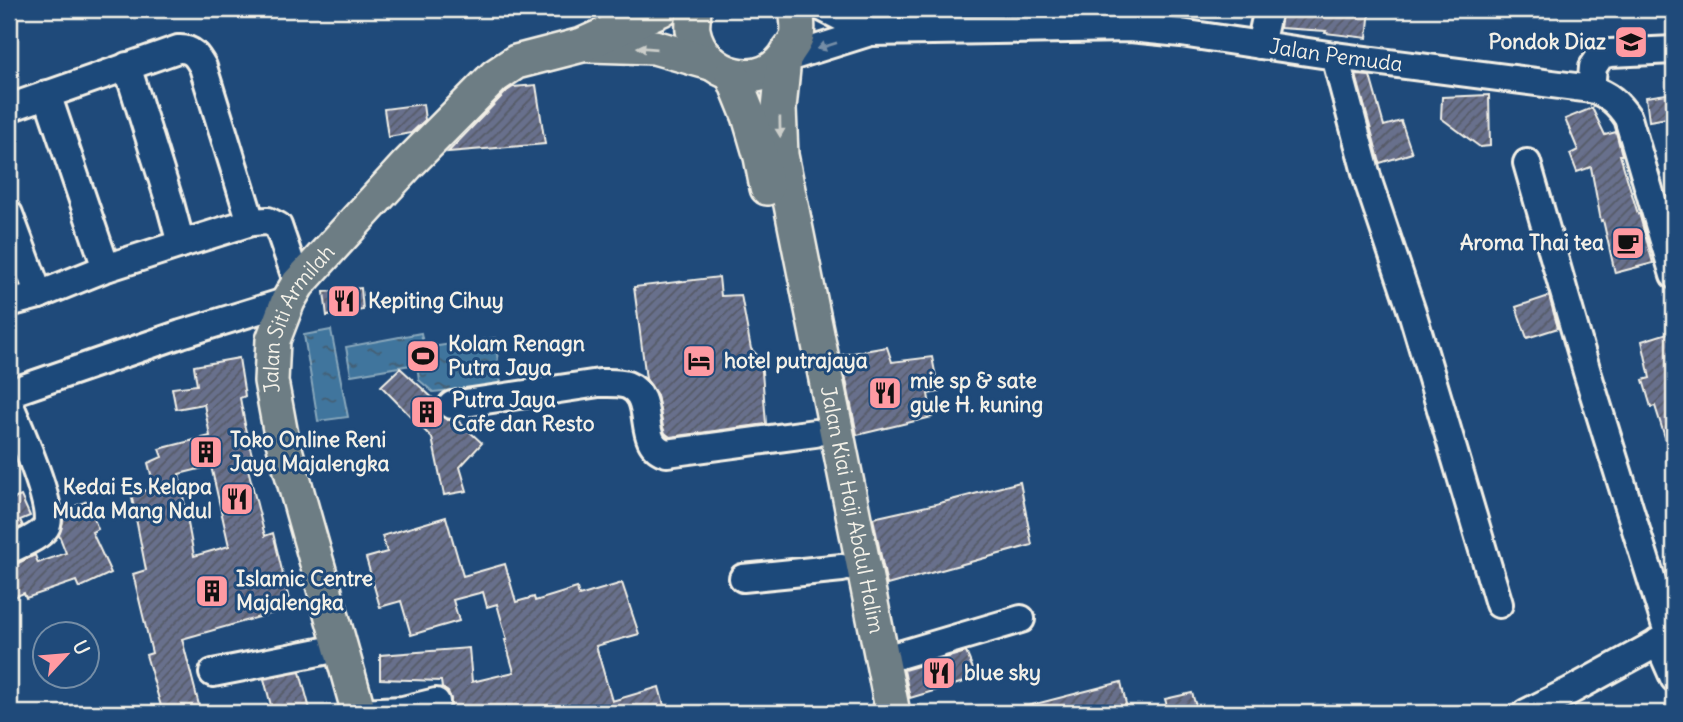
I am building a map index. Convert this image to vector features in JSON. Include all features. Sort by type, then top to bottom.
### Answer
[{"type":"main road","points":[[582,45],[662,9]]},
{"type":"main road","name":"Jalan Kiai Haji Abdul Halim","points":[[694,9],[693,28],[699,48],[721,69],[750,116],[761,157],[842,568],[874,713]]},
{"type":"main road","name":"Jalan Kiai Haji Abdul Halim","points":[[796,9],[797,36],[784,59],[779,108],[781,155],[893,713]]},
{"type":"main road","points":[[582,45],[653,47],[747,76],[762,74],[776,67],[784,59]]},
{"type":"main road","name":"Jalan Siti Armilah","points":[[358,713],[281,435],[271,381],[273,340],[293,293],[407,165],[495,76],[516,62],[582,45]]},
{"type":"street","points":[[825,9],[870,32]]},
{"type":"street","points":[[1260,45],[1268,9]]},
{"type":"street","name":"Jalan Pemuda","points":[[870,32],[1130,28],[1591,89],[1611,97],[1628,118],[1674,275]]},
{"type":"street","points":[[784,59],[870,32]]},
{"type":"street","points":[[9,108],[178,49],[187,49],[197,56],[203,67],[251,222]]},
{"type":"street","points":[[1591,89],[1593,67],[1601,55],[1674,50]]},
{"type":"street","points":[[1335,56],[1368,184],[1413,314],[1499,604]]},
{"type":"street","points":[[127,66],[181,244]]},
{"type":"street","points":[[47,94],[106,268]]},
{"type":"street","points":[[1527,163],[1667,637],[1674,678]]},
{"type":"street","points":[[9,214],[38,295]]},
{"type":"street","points":[[9,303],[181,244],[251,222],[268,221],[278,226],[293,293],[9,393]]},
{"type":"street","points":[[452,405],[599,383],[616,383],[629,386],[643,401],[649,437],[654,446],[667,453],[815,433]]},
{"type":"street","points":[[9,402],[41,484],[49,519],[45,529],[9,550]]},
{"type":"street","points":[[743,578],[842,568]]},
{"type":"street","points":[[882,660],[1021,619]]},
{"type":"street","points":[[1526,713],[1573,702],[1667,637]]},
{"type":"street","points":[[213,673],[339,648]]},
{"type":"street","points":[[358,713],[403,710],[436,702]]},
{"type":"water","points":[[331,330],[348,417],[318,421],[304,335]]},
{"type":"water","name":"Kolam Renagn Putra Jaya","points":[[421,333],[424,348],[495,338],[501,385],[433,392],[419,380],[417,364],[351,375],[346,347]]},
{"type":"building","points":[[1283,9],[1370,9],[1367,38],[1325,33],[1326,31],[1280,28]]},
{"type":"building","points":[[1356,75],[1370,76],[1384,126],[1401,121],[1412,153],[1380,163]]},
{"type":"building","points":[[536,85],[545,144],[448,152],[507,91],[513,87]]},
{"type":"building","points":[[1674,93],[1674,117],[1649,121],[1646,97]]},
{"type":"building","points":[[1489,95],[1490,146],[1480,147],[1441,118],[1442,97]]},
{"type":"building","points":[[423,104],[425,120],[411,133],[388,137],[384,109]]},
{"type":"building","points":[[1592,108],[1605,135],[1616,132],[1620,155],[1653,263],[1615,273],[1603,220],[1601,221],[1591,167],[1577,172],[1570,154],[1578,150],[1565,119]]},
{"type":"building","name":"hotel putrajaya","points":[[719,277],[721,296],[741,295],[751,349],[761,359],[766,424],[670,437],[663,427],[657,395],[646,379],[634,287]]},
{"type":"building","name":"Kepiting Cihuy","points":[[361,288],[363,310],[327,316],[324,292]]},
{"type":"building","points":[[1549,296],[1558,328],[1527,338],[1516,307]]},
{"type":"building","points":[[1674,331],[1674,456],[1671,456],[1655,406],[1651,407],[1643,380],[1650,378],[1642,341]]},
{"type":"building","name":"mie sp & sate gule H. kuning","points":[[887,347],[892,362],[932,357],[939,392],[928,394],[932,417],[857,435],[841,355]]},
{"type":"building","points":[[239,358],[245,396],[240,398],[252,455],[245,457],[265,536],[273,533],[291,608],[182,639],[201,713],[163,713],[146,655],[152,653],[133,574],[146,570],[131,493],[155,489],[148,463],[162,457],[159,449],[210,436],[204,404],[176,409],[172,388],[197,385],[194,366]],"holes":[[[211,466],[229,546],[194,556],[179,474]]]},
{"type":"building","name":"Putra Jaya Cafe dan Resto","points":[[400,368],[437,402],[440,415],[447,420],[457,420],[482,443],[460,467],[467,491],[444,495],[432,438],[381,386]]},
{"type":"building","points":[[1020,482],[1032,545],[887,585],[873,518]]},
{"type":"building","points":[[9,494],[11,500],[21,496],[30,516],[20,520],[23,526],[9,533]]},
{"type":"building","points":[[87,501],[98,529],[92,532],[111,573],[79,588],[76,581],[26,598],[24,593],[9,599],[9,566],[35,555],[38,563],[66,553],[59,535],[63,511]]},
{"type":"building","points":[[446,517],[463,576],[505,564],[516,602],[534,597],[535,601],[577,588],[579,596],[622,583],[639,634],[596,646],[612,701],[659,687],[666,713],[447,713],[451,707],[451,699],[448,692],[442,688],[441,681],[380,679],[380,655],[469,648],[472,682],[514,672],[497,604],[487,607],[483,592],[453,600],[459,621],[411,635],[401,601],[380,607],[366,558],[387,552],[382,536]]},
{"type":"building","name":"blue sky","points":[[966,652],[977,678],[910,698],[904,670]]},
{"type":"building","name":"Islamic Centre Majalengka","points":[[300,672],[311,713],[273,713],[264,679]]},
{"type":"building","points":[[1121,682],[1128,713],[1020,713],[1020,708]]},
{"type":"building","points":[[1192,693],[1198,713],[1169,713],[1165,699]]},
{"type":"place","name":"Pondok Diaz","points":[[1631,42]]},
{"type":"place","name":"Aroma Thai tea","points":[[1628,243]]},
{"type":"place","name":"Kepiting Cihuy","points":[[344,301]]},
{"type":"place","name":"Kolam Renagn Putra Jaya","points":[[423,356]]},
{"type":"place","name":"hotel putrajaya","points":[[699,361]]},
{"type":"place","name":"mie sp & sate gule H. kuning","points":[[885,393]]},
{"type":"place","name":"Putra Jaya Cafe dan Resto","points":[[427,412]]},
{"type":"place","name":"Toko Online Reni Jaya Majalengka","points":[[206,452]]},
{"type":"place","name":"Kedai Es Kelapa Muda Mang Ndul","points":[[237,499]]},
{"type":"place","name":"Islamic Centre Majalengka","points":[[212,591]]},
{"type":"place","name":"blue sky","points":[[939,673]]}]
